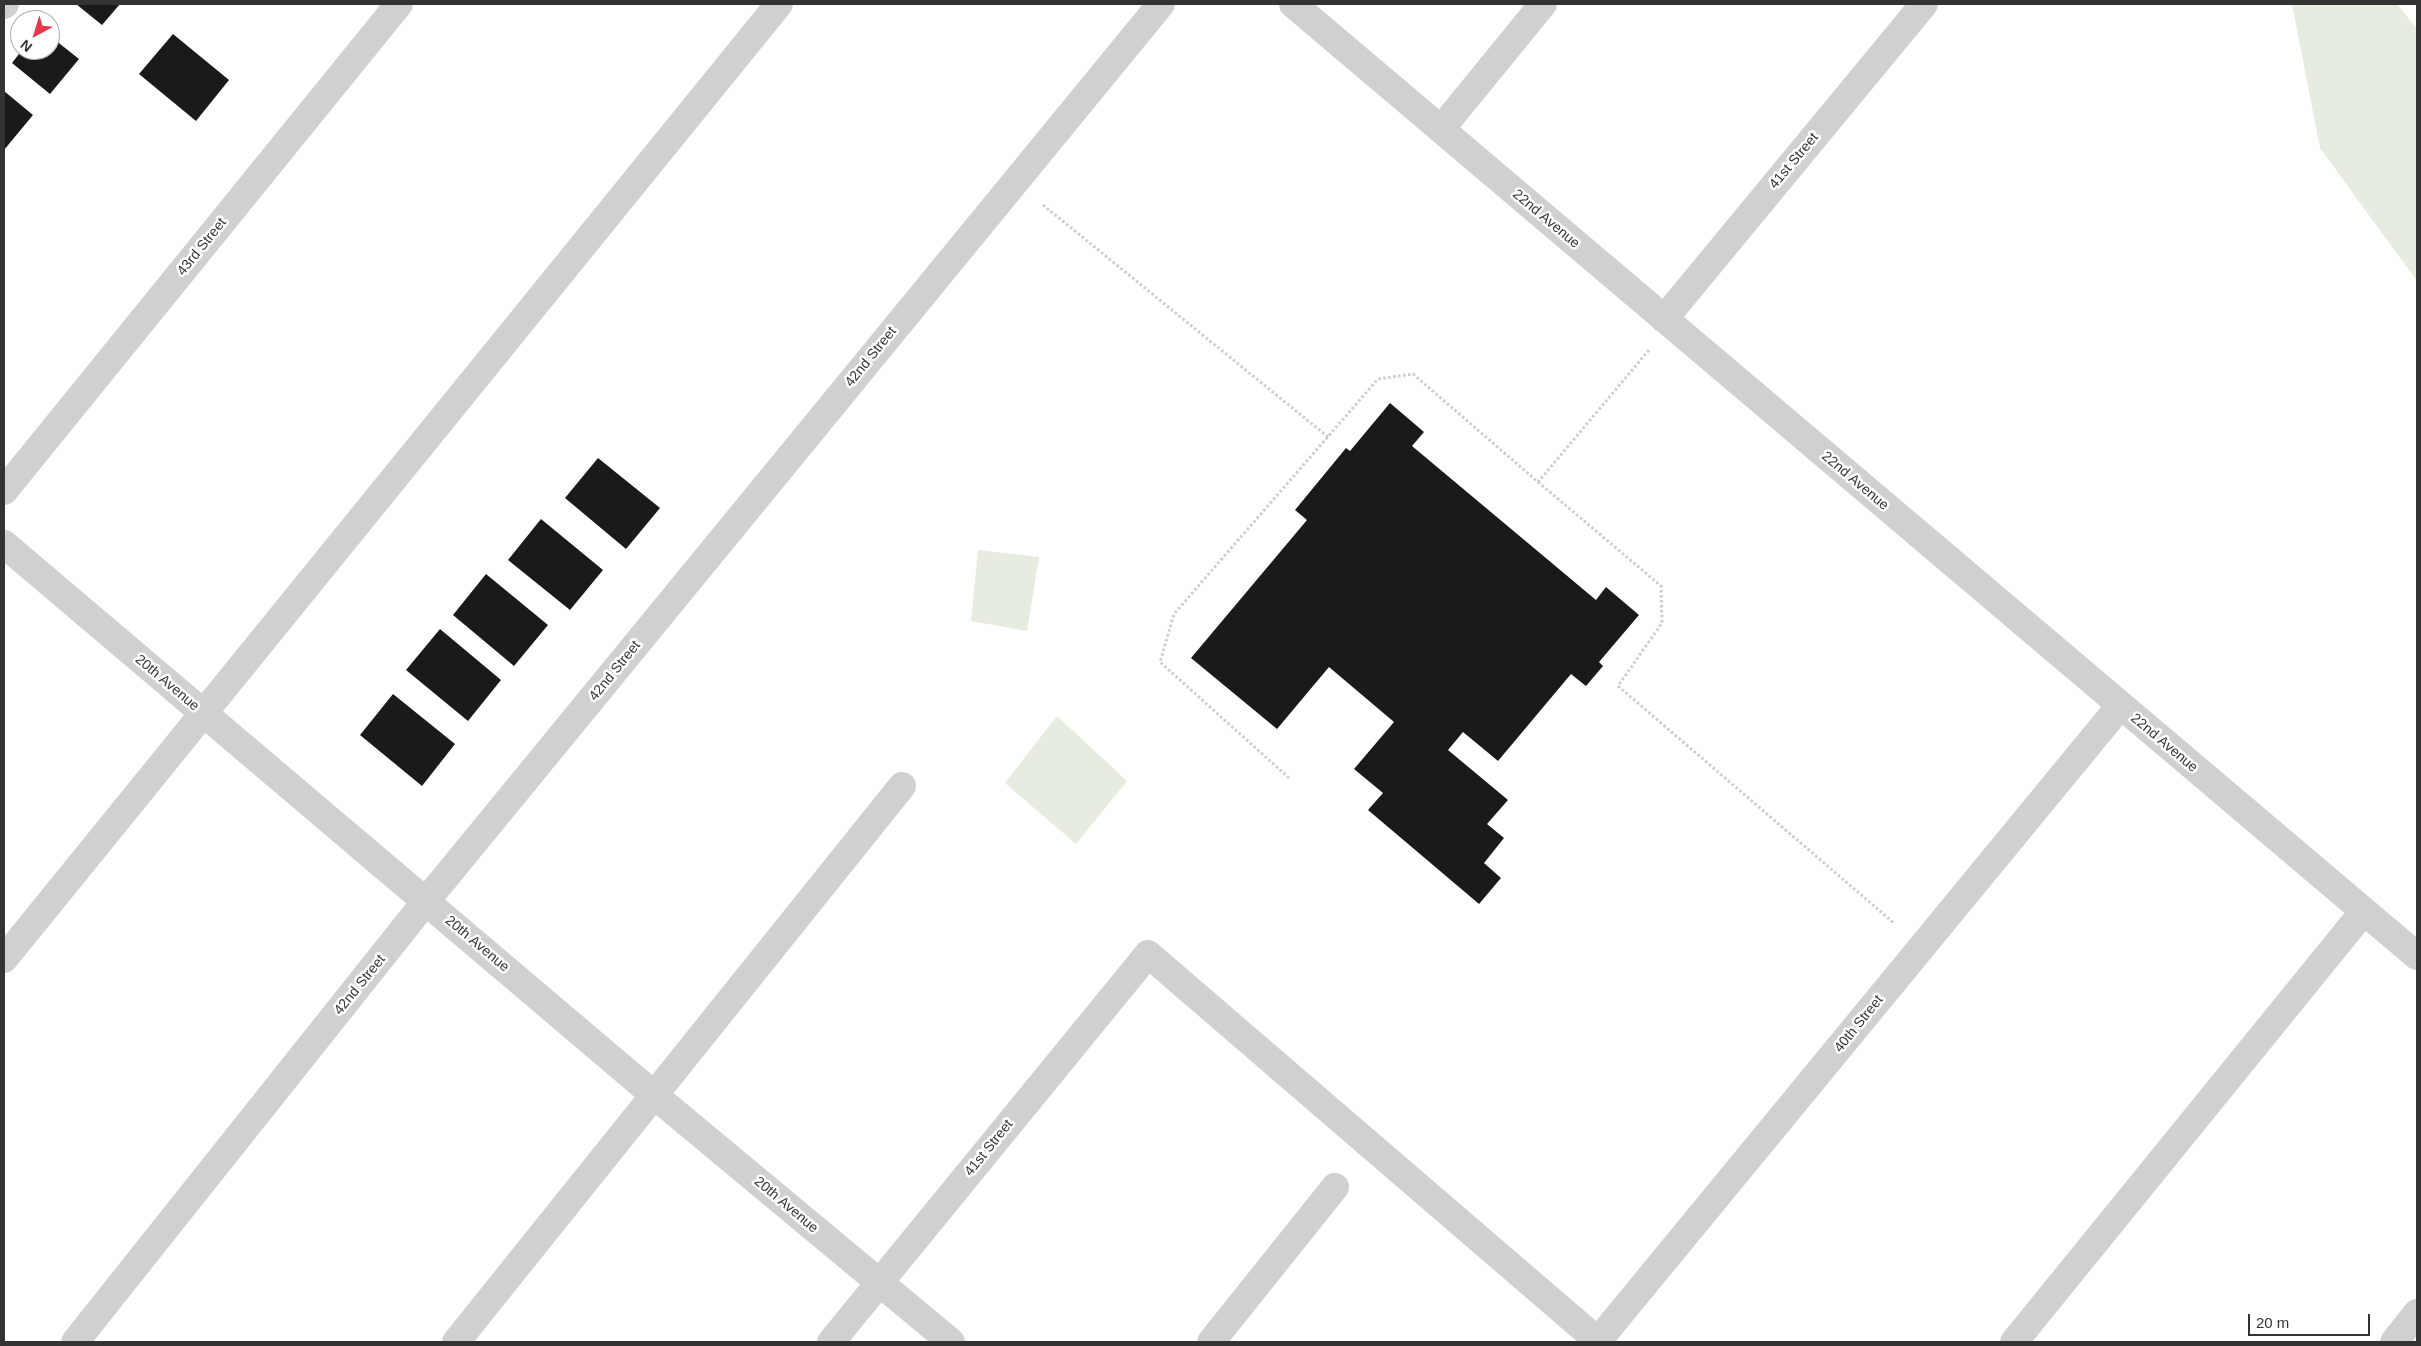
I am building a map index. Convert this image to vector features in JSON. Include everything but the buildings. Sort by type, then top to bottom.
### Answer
[{"type":"street","name":"43rd Street","points":[[4,490],[399,4]]},
{"type":"street","points":[[4,959],[779,4]]},
{"type":"street","name":"42nd Street","points":[[74,1342],[426,902],[1161,4]]},
{"type":"street","name":"22nd Avenue","points":[[1293,4],[2417,956]]},
{"type":"street","points":[[1441,130],[1543,4]]},
{"type":"street","name":"41st Street","points":[[1660,316],[1924,4]]},
{"type":"street","name":"20th Avenue","points":[[4,544],[654,1095],[950,1342]]},
{"type":"street","name":"40th Street","points":[[1598,1342],[2120,706]]},
{"type":"street","points":[[456,1342],[902,786]]},
{"type":"street","points":[[2014,1342],[2364,911]]},
{"type":"street","name":"41st Street","points":[[830,1342],[1148,954],[1598,1342]]},
{"type":"street","points":[[1211,1342],[1335,1188]]},
{"type":"street","points":[[2394,1342],[2417,1313]]},
{"type":"path","points":[[1016,181],[1328,437]]},
{"type":"path","points":[[1538,482],[1650,348],[1660,316]]},
{"type":"path","points":[[1289,778],[1160,662],[1174,614],[1378,379],[1413,374],[1661,586],[1662,623],[1618,686],[1922,947]]},
{"type":"shaded area","points":[[2292,4],[2397,4],[2417,29],[2417,281],[2320,148]]},
{"type":"shaded area","points":[[978,550],[1039,557],[1027,631],[971,621]]},
{"type":"shaded area","points":[[1057,716],[1127,781],[1076,844],[1005,783]]}]
